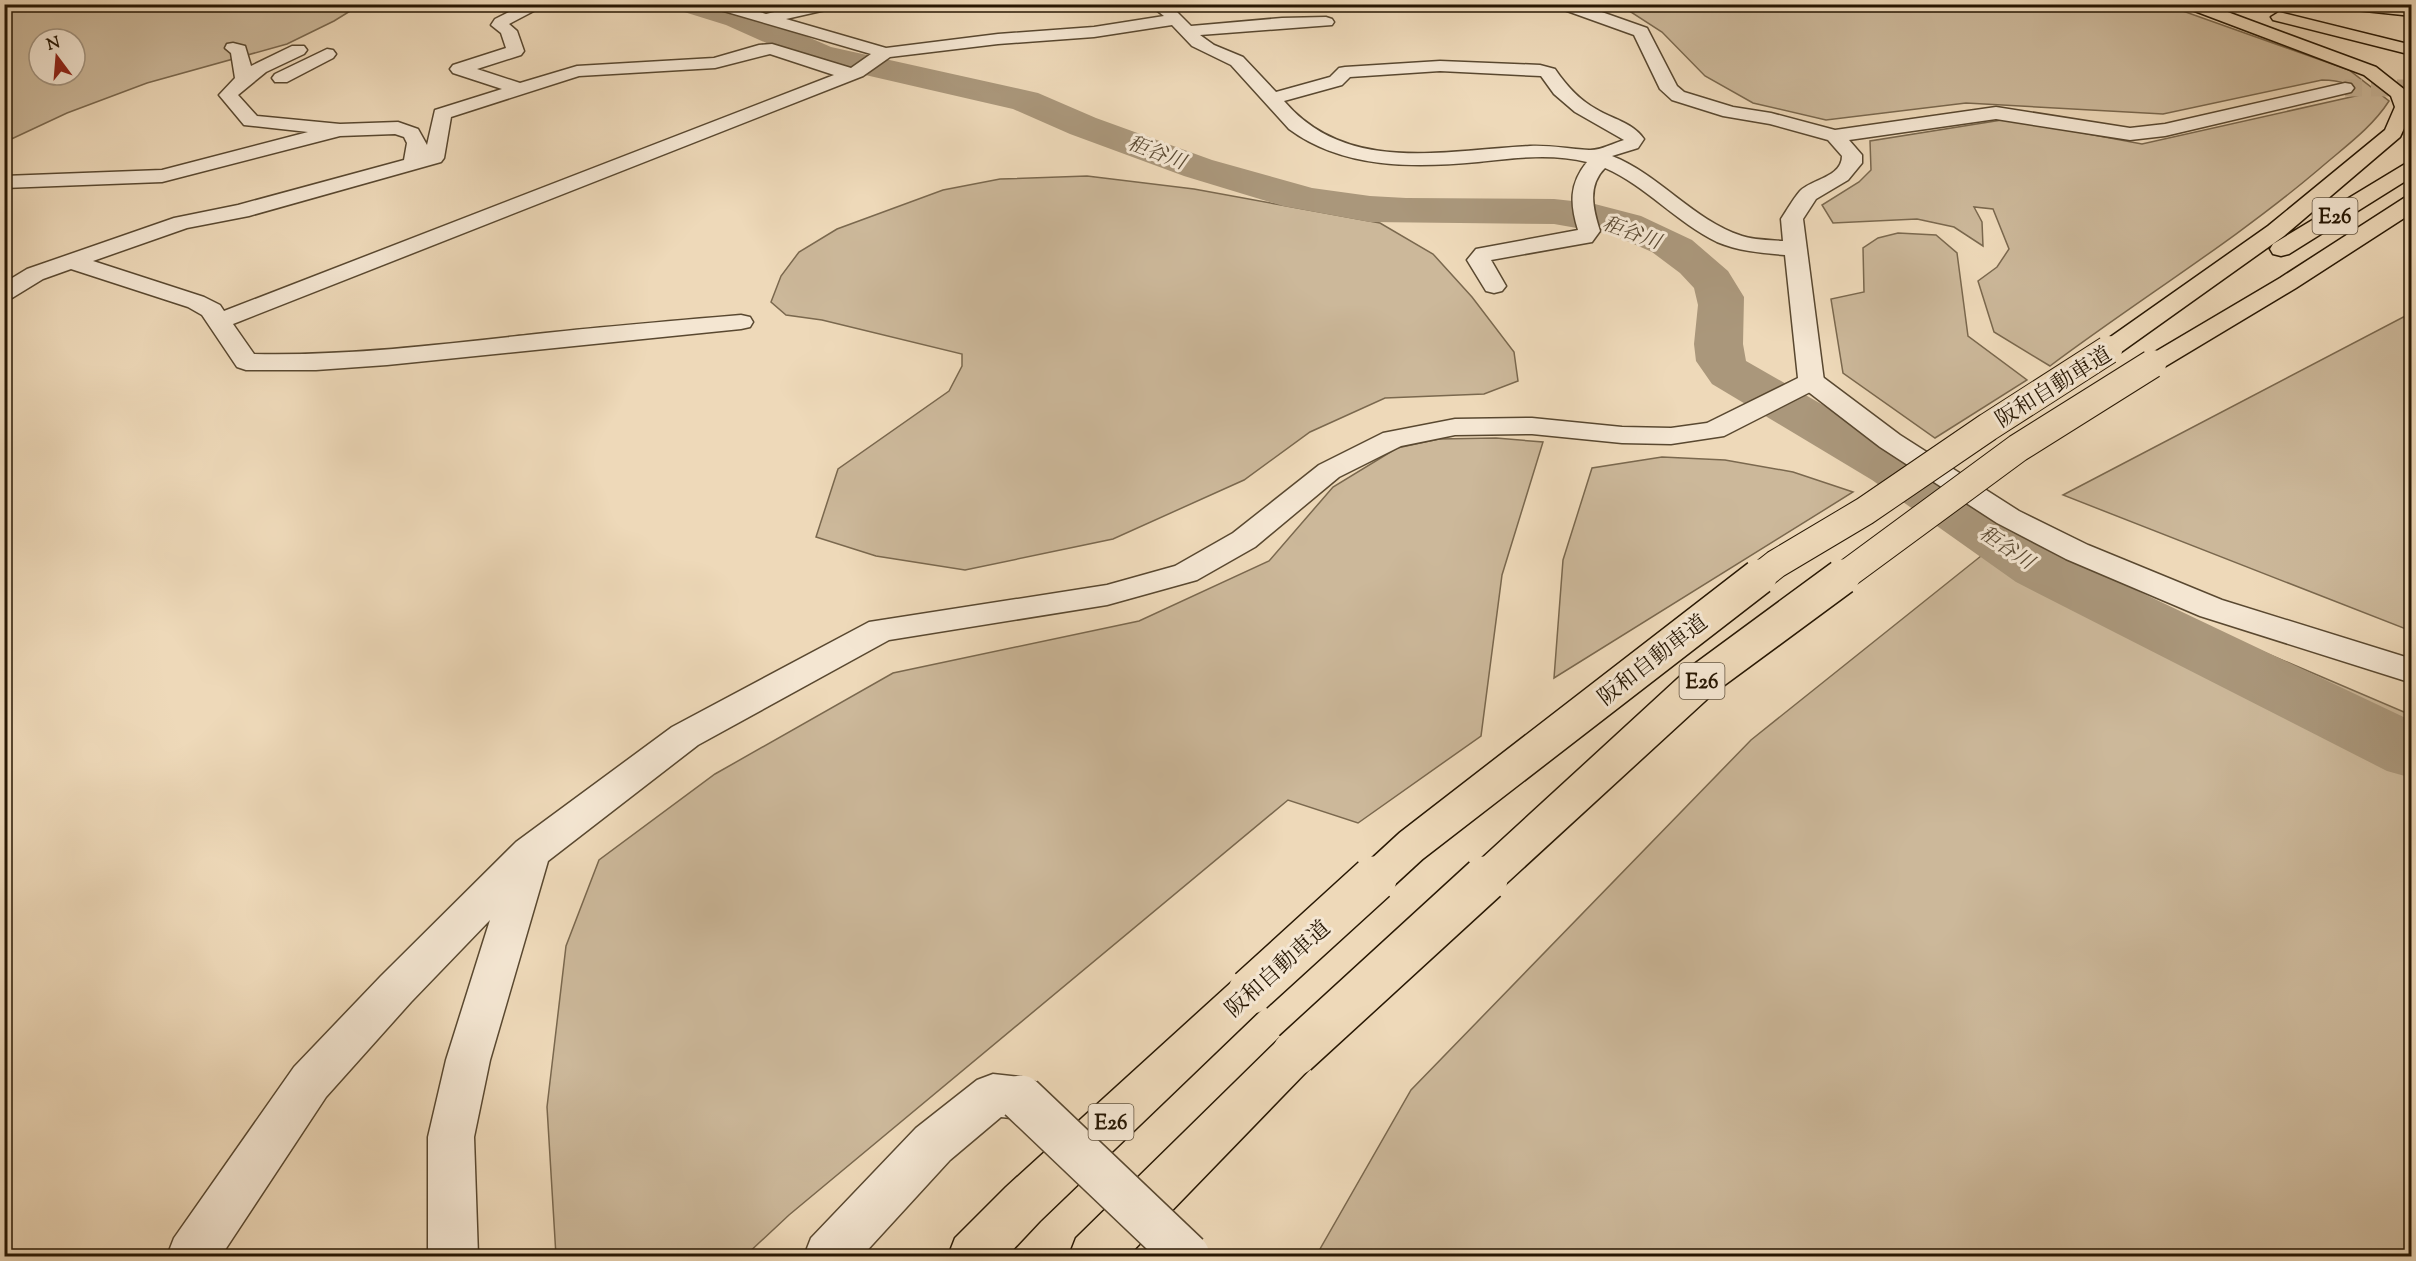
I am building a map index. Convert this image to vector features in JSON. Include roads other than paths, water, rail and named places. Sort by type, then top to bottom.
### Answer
[{"type":"highway","points":[[2108,350],[2285,223],[2393,133],[2404,107],[2399,94],[2370,71],[2190,4]]},
{"type":"highway","points":[[2229,4],[2412,50]]},
{"type":"highway","points":[[2346,4],[2412,11]]},
{"type":"highway","name":"阪和自動車道","points":[[973,1257],[1023,1204],[1251,991],[1411,846],[1776,564],[1865,511],[1988,427],[2108,350],[2258,263],[2412,168]]},
{"type":"highway","name":"阪和自動車道","points":[[1094,1257],[1295,1053],[1702,680],[2018,448],[2152,364],[2288,283],[2412,203]]},
{"type":"highway","points":[[2288,283],[2412,223]]},
{"type":"street","points":[[519,89],[459,69],[515,51],[509,31],[499,25],[539,4]]},
{"type":"street","points":[[716,4],[734,7],[766,19],[885,53],[953,43],[1183,25],[1326,22]]},
{"type":"street","points":[[766,19],[833,4]]},
{"type":"street","points":[[1159,4],[1203,46],[1236,60],[1296,126],[1345,149],[1379,157],[1414,160],[1540,153],[1579,154],[1626,170],[1707,228],[1727,238],[1746,244],[1796,249]]},
{"type":"street","points":[[1314,4],[1335,39]]},
{"type":"street","points":[[1562,4],[1641,32],[1669,89],[1678,96],[1730,112],[1771,119],[1835,136],[1996,113],[2113,133],[2143,133],[2165,130],[2345,88]]},
{"type":"street","points":[[233,48],[238,50],[244,78]]},
{"type":"street","points":[[4,293],[35,274],[182,223],[241,211],[434,158],[442,114],[577,70],[715,63],[772,49],[816,66],[854,73]]},
{"type":"street","points":[[298,50],[273,59],[244,78],[228,95],[251,121],[339,130],[385,127],[411,133],[417,143],[414,163]]},
{"type":"street","points":[[220,321],[854,73],[885,53]]},
{"type":"street","points":[[234,102],[327,54]]},
{"type":"street","points":[[1272,99],[1336,81],[1345,63],[1540,70],[1549,73],[1550,79],[1558,88],[1591,114],[1626,129],[1634,139],[1631,144],[1596,158],[1585,179],[1581,204],[1589,231],[1584,237],[1484,254],[1478,260],[1494,286]]},
{"type":"street","points":[[4,182],[162,176],[339,130]]},
{"type":"street","points":[[1835,136],[1852,155],[1852,163],[1841,176],[1808,195],[1792,219],[1811,381],[1890,441],[1998,511],[2076,552],[2211,608],[2412,670]]},
{"type":"street","points":[[70,261],[196,302],[211,310],[246,362],[290,364],[389,358],[557,339],[741,322]]},
{"type":"street","points":[[192,1257],[310,1082],[396,989],[530,853],[685,736],[881,630],[1107,595],[1186,573],[1244,540],[1329,471],[1393,439],[1455,427],[1533,426],[1632,435],[1671,435],[1714,430],[1811,381]]},
{"type":"street","points":[[453,1257],[451,1137],[468,1060],[530,853]]},
{"type":"street","points":[[828,1257],[933,1144],[993,1095],[1021,1098],[1187,1257]]},
{"type":"waterway","name":"秬谷川","points":[[692,4],[737,18],[821,55],[1025,101],[1068,120],[1170,158],[1283,194],[1370,209],[1554,211],[1591,216],[1626,225],[1660,239],[1696,264],[1718,289],[1722,305],[1719,353],[1724,368],[1729,373],[1892,468],[2038,568],[2412,752]]},
{"type":"tunnel","points":[[2345,88],[2412,88]]}]
